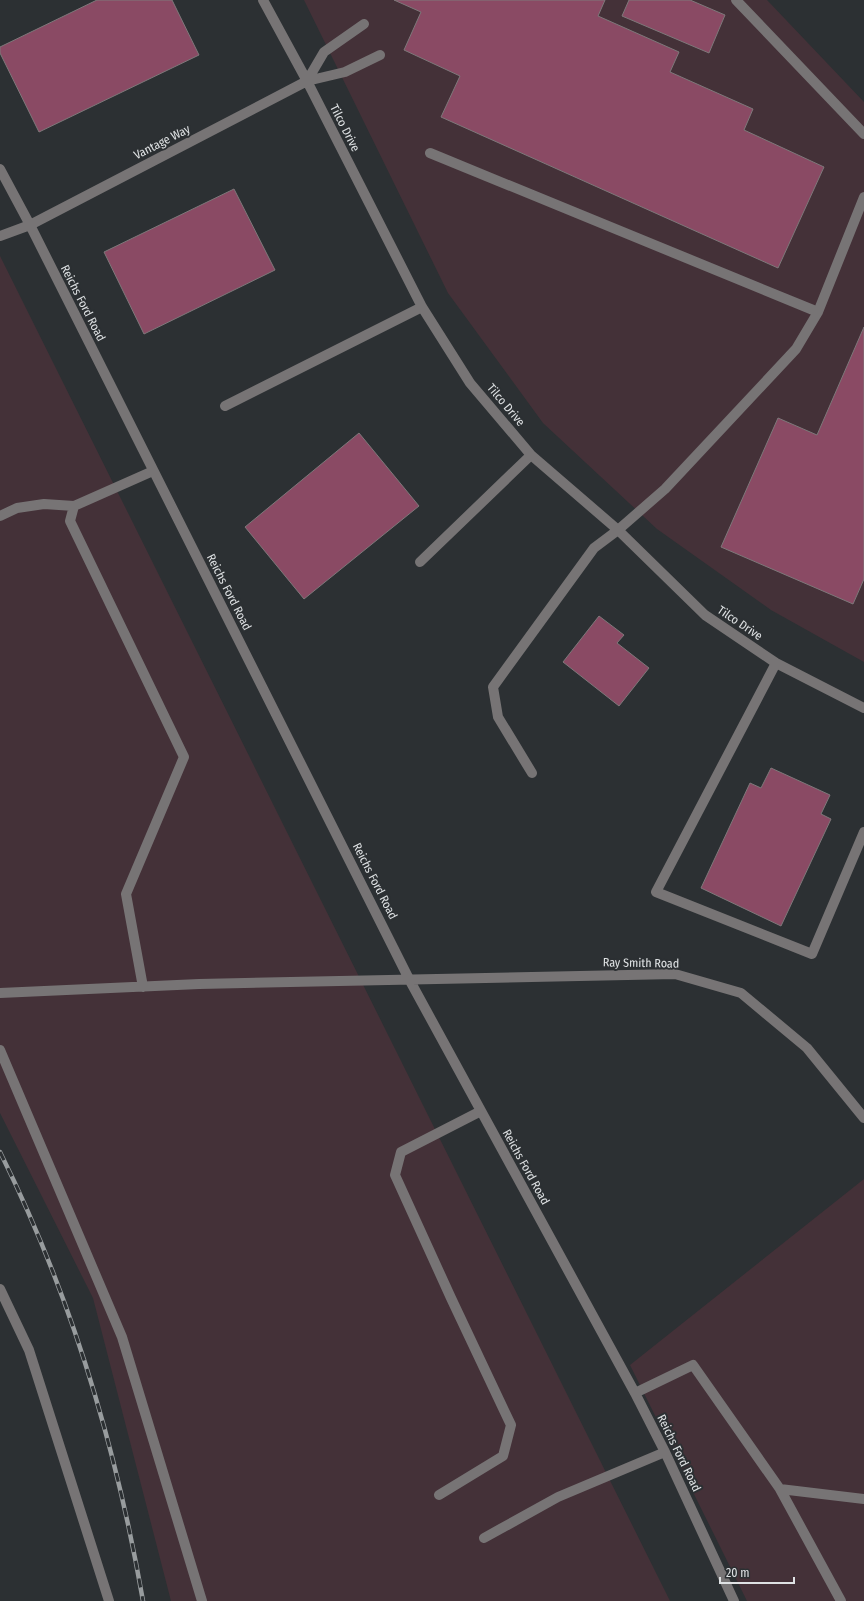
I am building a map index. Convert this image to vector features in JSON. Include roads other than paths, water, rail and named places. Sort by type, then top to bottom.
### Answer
[{"type":"street","name":"Tilco Drive","points":[[263,0],[307,81],[422,307],[470,383],[531,455],[618,530],[706,615],[776,663],[864,708]]},
{"type":"street","points":[[736,0],[864,134]]},
{"type":"street","points":[[307,81],[324,52],[364,24]]},
{"type":"street","name":"Vantage Way","points":[[0,236],[30,225],[307,81],[345,72],[380,55]]},
{"type":"street","points":[[430,154],[818,312]]},
{"type":"street","name":"Reichs Ford Road","points":[[0,169],[30,225],[409,979],[635,1393],[734,1601]]},
{"type":"street","points":[[532,773],[498,717],[493,687],[594,548],[618,530],[665,489],[796,349],[818,312],[864,197]]},
{"type":"street","points":[[225,406],[422,307]]},
{"type":"street","points":[[420,562],[531,455]]},
{"type":"street","points":[[0,516],[17,508],[44,504],[74,506],[154,471]]},
{"type":"street","points":[[74,506],[70,521],[184,757],[126,894],[143,987]]},
{"type":"street","points":[[776,663],[656,892],[812,954],[864,832]]},
{"type":"street","name":"Ray Smith Road","points":[[0,993],[199,984],[675,974],[741,993],[807,1048],[864,1118]]},
{"type":"street","points":[[0,1050],[122,1336],[202,1601]]},
{"type":"street","points":[[439,1495],[503,1456],[511,1425],[395,1175],[401,1152],[481,1111]]},
{"type":"street","points":[[0,1290],[29,1350],[109,1601]]},
{"type":"street","points":[[635,1393],[693,1365],[780,1489],[841,1601]]},
{"type":"street","points":[[484,1538],[558,1497],[664,1452]]},
{"type":"street","points":[[780,1489],[864,1499]]},
{"type":"railway","points":[[0,1152],[25,1205],[48,1260],[88,1371],[119,1485],[143,1601]]}]
